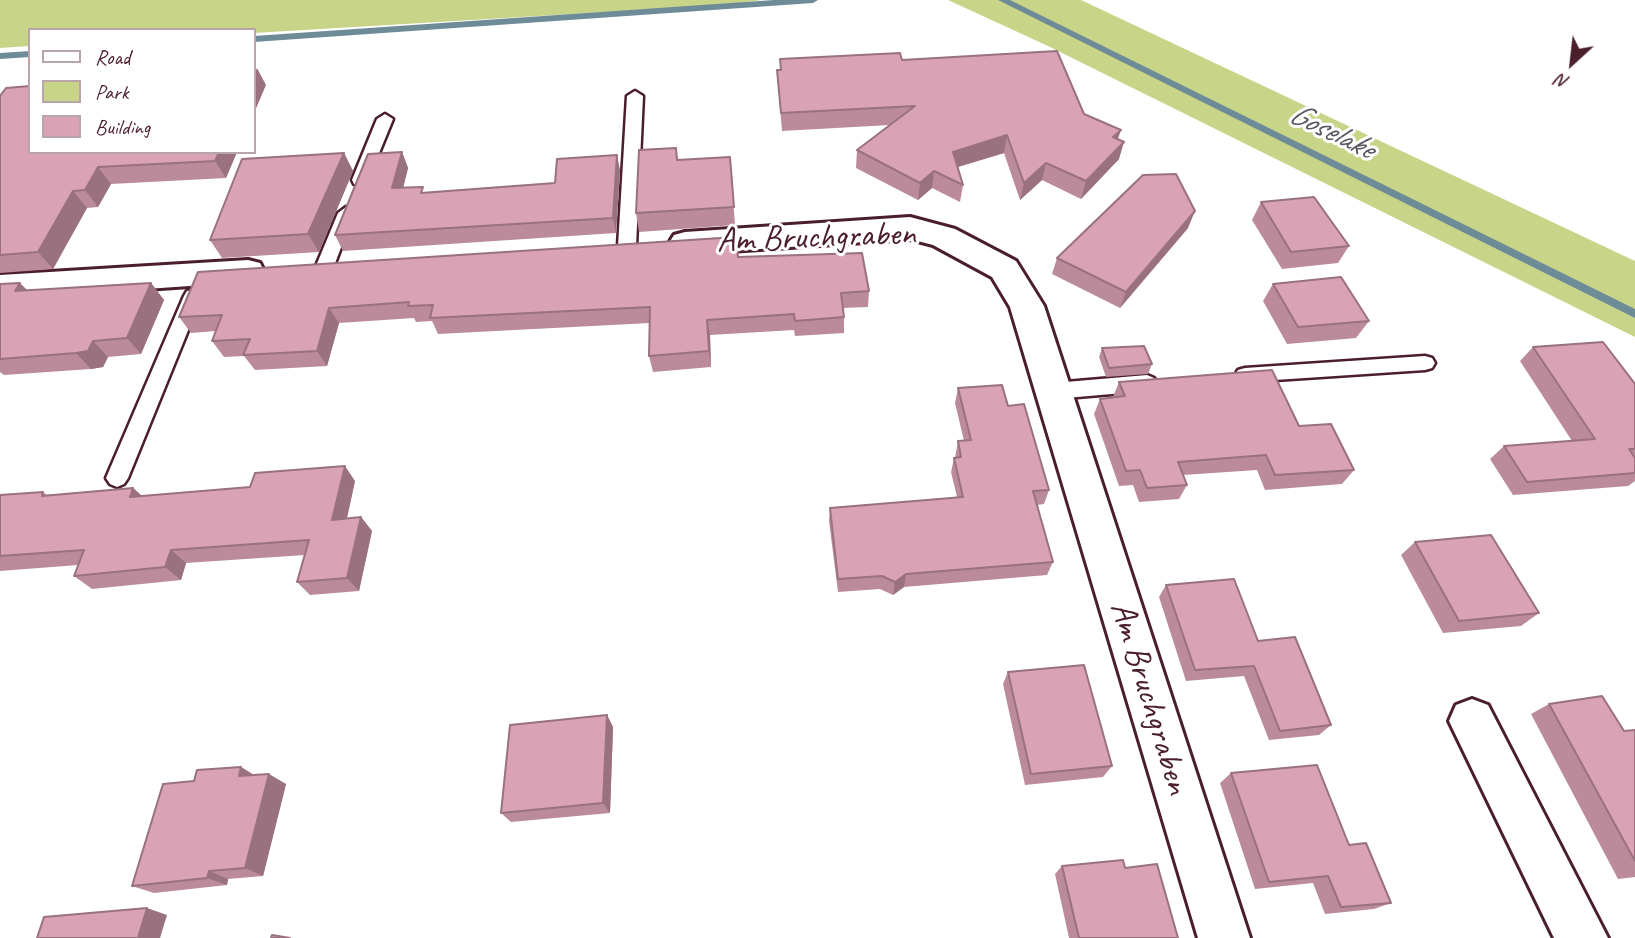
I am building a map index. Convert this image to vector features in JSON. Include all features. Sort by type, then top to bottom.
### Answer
[{"type":"street","name":"Am Bruchgraben","points":[[614,247],[911,228],[944,237],[1004,269],[1027,306],[1224,938]]},
{"type":"street","points":[[0,287],[366,263]]},
{"type":"street","points":[[1472,721],[1582,938]]},
{"type":"lane","points":[[614,247],[635,96]]},
{"type":"lane","points":[[302,268],[385,119]]},
{"type":"lane","points":[[117,478],[202,274]]},
{"type":"lane","points":[[1226,377],[1425,363]]},
{"type":"lane","points":[[1054,391],[1162,382]]},
{"type":"green space","points":[[0,0],[762,0],[723,5],[256,33],[256,28],[28,28],[28,46],[0,48]]},
{"type":"green space","points":[[948,0],[1081,0],[1635,261],[1635,337],[1048,46]]},
{"type":"building","points":[[1057,51],[1084,114],[1121,130],[1113,137],[1124,142],[1086,181],[1046,163],[1024,183],[1007,135],[953,152],[963,185],[934,171],[920,183],[857,150],[915,106],[781,113],[777,70],[781,70],[780,59],[900,53],[902,60]]},
{"type":"building","points":[[28,86],[28,154],[218,154],[215,161],[98,167],[85,190],[73,191],[38,252],[0,255],[0,96],[6,88]]},
{"type":"building","points":[[676,148],[677,160],[730,157],[734,207],[636,213],[639,150]]},
{"type":"building","points":[[402,152],[392,188],[423,187],[421,193],[555,183],[557,159],[617,155],[613,218],[335,235],[368,154]]},
{"type":"building","points":[[344,153],[308,234],[210,240],[242,159]]},
{"type":"building","points":[[1176,174],[1195,211],[1126,292],[1057,258],[1143,175]]},
{"type":"building","points":[[1314,197],[1349,246],[1291,252],[1261,202]]},
{"type":"building","points":[[736,237],[738,257],[862,253],[869,291],[841,293],[844,317],[795,321],[794,314],[707,320],[709,351],[649,356],[650,307],[430,318],[433,305],[408,306],[409,302],[329,308],[317,351],[243,355],[250,339],[212,341],[222,315],[179,317],[198,272]]},
{"type":"building","points":[[1341,277],[1369,321],[1298,327],[1273,284]]},
{"type":"building","points":[[20,283],[15,291],[151,283],[127,338],[93,341],[88,351],[76,353],[0,359],[0,284]]},
{"type":"building","points":[[1603,342],[1635,384],[1635,449],[1629,449],[1635,458],[1635,473],[1527,482],[1504,446],[1595,439],[1533,347]]},
{"type":"building","points":[[1144,346],[1152,364],[1109,368],[1102,348]]},
{"type":"building","points":[[1272,370],[1299,426],[1331,424],[1354,470],[1275,475],[1266,455],[1178,462],[1187,485],[1147,488],[1140,470],[1126,471],[1100,399],[1125,396],[1119,382]]},
{"type":"building","points":[[1002,385],[1008,406],[1024,404],[1049,490],[1033,491],[1053,562],[906,574],[895,582],[882,576],[838,579],[830,508],[963,497],[954,458],[961,457],[958,441],[971,440],[958,388]]},
{"type":"building","points":[[345,466],[332,520],[361,517],[347,578],[297,582],[309,540],[171,550],[165,567],[74,576],[84,550],[0,556],[0,495],[43,492],[42,496],[133,488],[130,497],[250,487],[255,473]]},
{"type":"building","points":[[1491,535],[1539,613],[1459,621],[1415,542]]},
{"type":"building","points":[[1234,579],[1258,641],[1295,637],[1331,725],[1280,731],[1254,666],[1195,670],[1166,585]]},
{"type":"building","points":[[1084,665],[1112,766],[1031,774],[1008,672]]},
{"type":"building","points":[[1602,696],[1624,731],[1635,730],[1635,861],[1549,704]]},
{"type":"building","points":[[607,715],[603,803],[501,813],[510,725]]},
{"type":"building","points":[[1317,765],[1349,845],[1366,843],[1391,903],[1341,907],[1328,876],[1269,882],[1231,773]]},
{"type":"building","points":[[241,767],[239,776],[269,774],[245,868],[209,871],[207,878],[132,886],[163,784],[194,781],[197,770]]},
{"type":"building","points":[[1123,860],[1125,868],[1157,864],[1178,938],[1079,938],[1062,866]]},
{"type":"building","points":[[147,908],[138,938],[37,938],[44,917]]},
{"type":"waterway","points":[[256,39],[813,0]]},
{"type":"waterway","name":"Goselake","points":[[1003,0],[1635,314]]},
{"type":"waterway","points":[[0,56],[28,54]]}]
